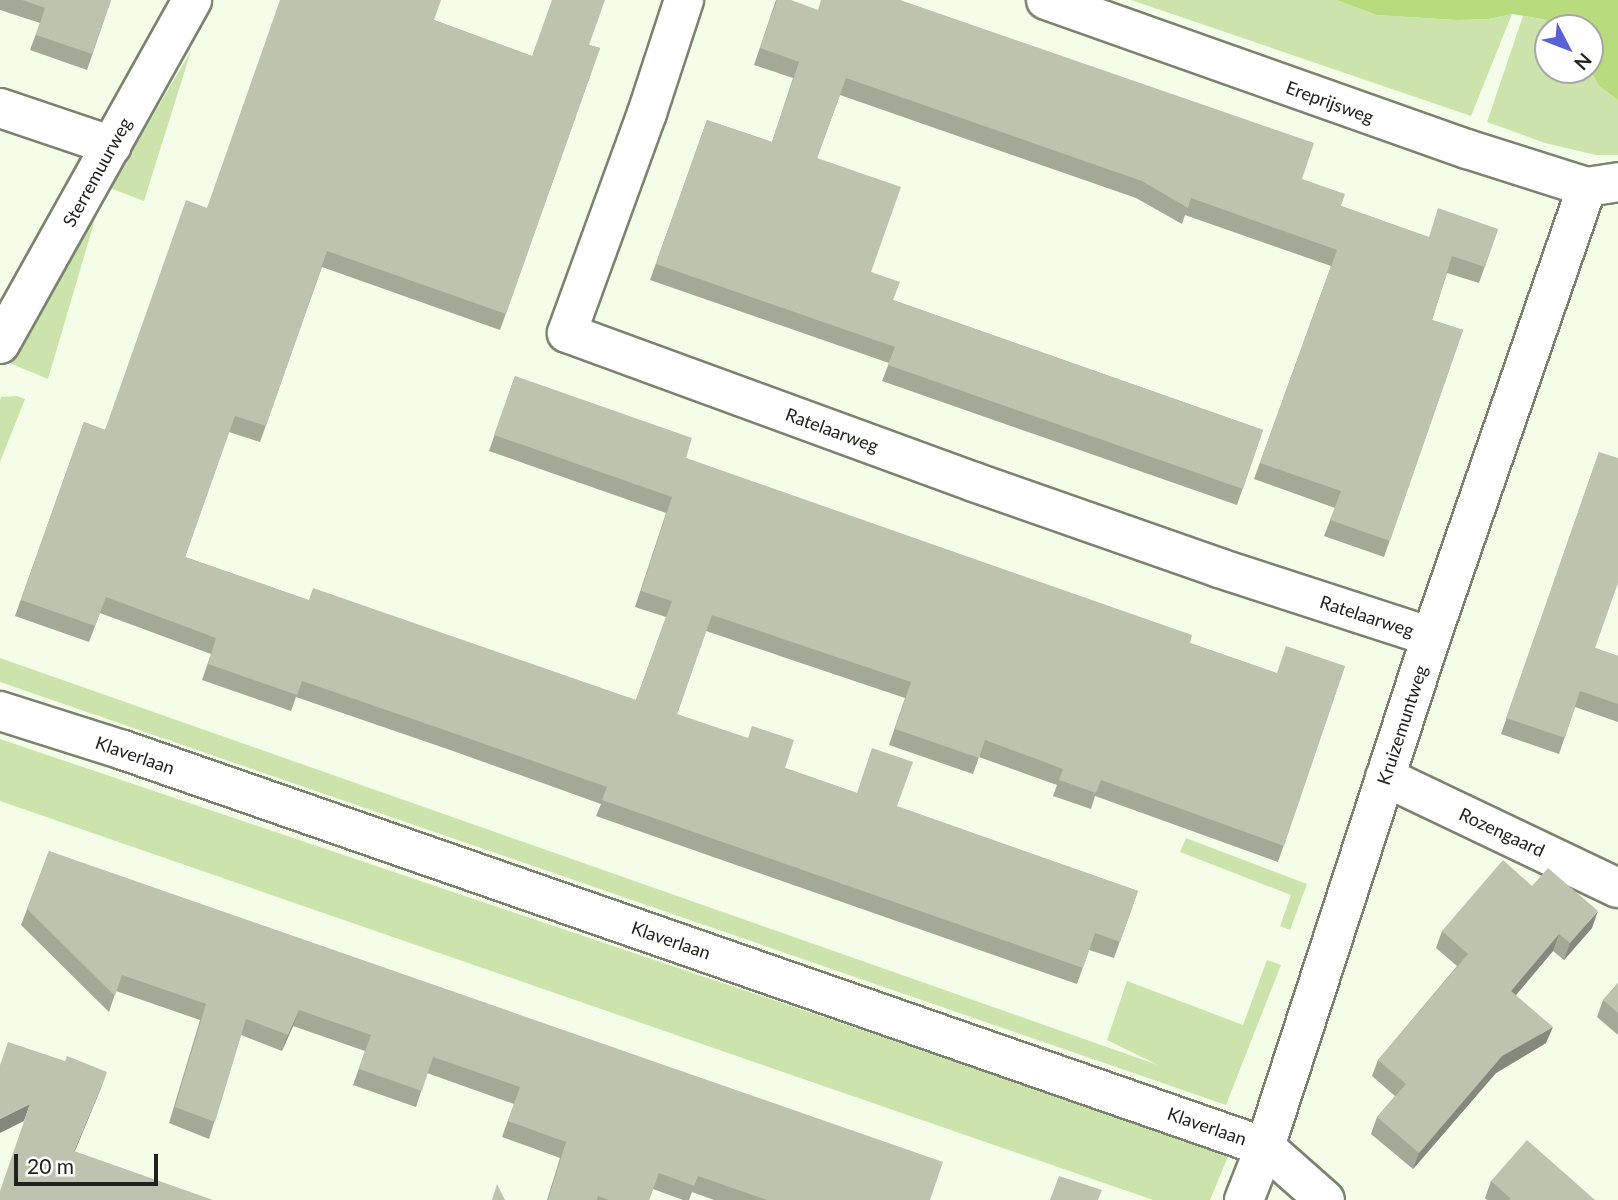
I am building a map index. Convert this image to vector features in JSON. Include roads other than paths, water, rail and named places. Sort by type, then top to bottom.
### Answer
[{"type":"street","name":"Sterremuurweg","points":[[0,344],[192,0]]},
{"type":"street","name":"Ratelaarweg","points":[[684,0],[647,113],[567,333],[974,482],[1431,637]]},
{"type":"street","name":"Ereprijsweg","points":[[1046,0],[1374,118],[1603,185]]},
{"type":"street","points":[[0,108],[112,146]]},
{"type":"street","name":"Kruizemuntweg","points":[[1244,1200],[1265,1147],[1431,637],[1603,185]]},
{"type":"street","name":"Klaverlaan","points":[[0,711],[123,750],[1265,1147],[1325,1200]]},
{"type":"street","name":"Rozengaard","points":[[1385,777],[1618,888]]}]
